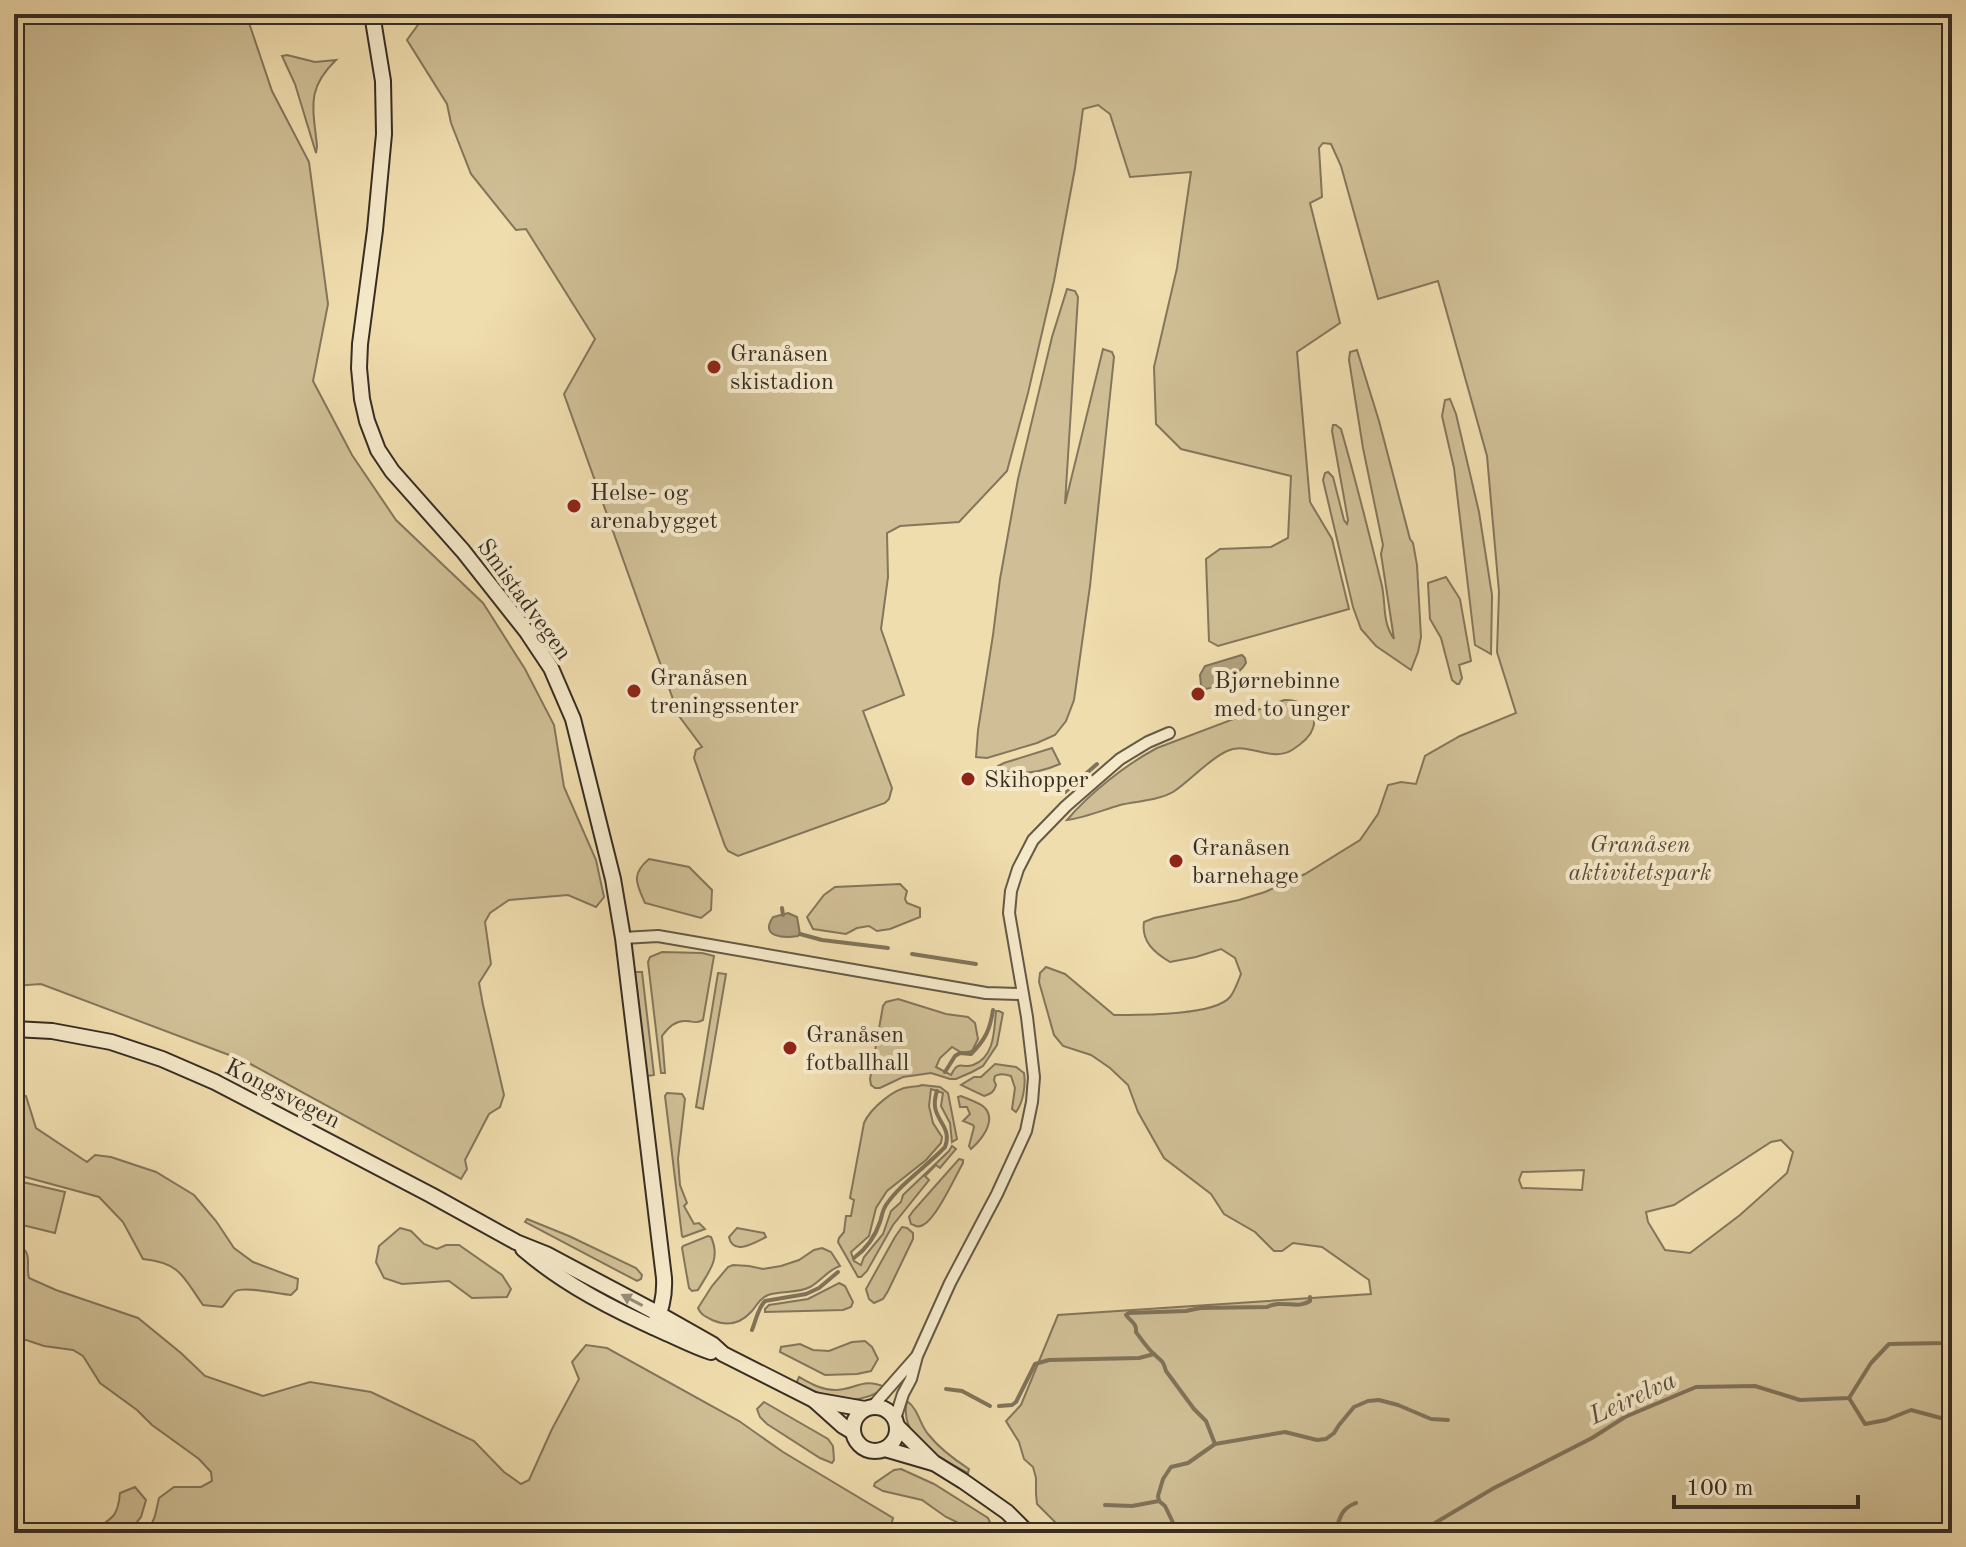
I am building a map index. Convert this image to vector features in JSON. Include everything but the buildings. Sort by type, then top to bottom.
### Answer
[{"type":"street","name":"Smistadvegen","points":[[372,14],[383,81],[384,134],[360,344],[362,399],[378,450],[392,471],[499,594],[551,668],[573,719],[613,879],[623,938],[664,1278],[663,1299],[656,1320]]},
{"type":"street","points":[[885,1449],[894,1439],[903,1394],[917,1356],[1026,1131],[1034,1077],[1009,913],[1011,891],[1018,869],[1025,852],[1048,823],[1111,766],[1132,751],[1169,733]]},
{"type":"street","points":[[623,938],[658,936],[986,993],[1022,994]]},
{"type":"street","name":"Kongsvegen","points":[[14,1029],[52,1031],[131,1047],[215,1082],[516,1242],[546,1254],[656,1320],[712,1344],[723,1354],[814,1400],[853,1432],[865,1448],[885,1449],[934,1463]]},
{"type":"street","points":[[853,1432],[855,1419],[917,1356]]},
{"type":"street","name":"Kongsvegen","points":[[814,1400],[885,1409],[934,1463],[1007,1512],[1028,1533]]},
{"type":"green space","points":[[14,14],[246,14],[272,91],[309,162],[328,304],[313,381],[352,455],[396,520],[483,603],[525,669],[554,725],[564,787],[596,860],[604,897],[596,907],[568,895],[509,900],[490,913],[485,922],[491,964],[479,983],[504,1095],[500,1107],[489,1114],[465,1160],[467,1169],[461,1179],[245,1061],[41,984],[14,986]]},
{"type":"green space","name":"Granåsen aktivitetspark","points":[[414,14],[1952,14],[1952,1533],[1066,1533],[1037,1504],[1033,1467],[1024,1459],[1019,1442],[1006,1421],[1021,1405],[1058,1315],[1371,1294],[1369,1280],[1322,1247],[1293,1243],[1282,1251],[1274,1251],[1255,1232],[1224,1214],[1211,1194],[1164,1158],[1138,1112],[1128,1085],[1091,1055],[1063,1046],[1054,1035],[1039,982],[1040,973],[1046,967],[1065,974],[1114,1015],[1193,1011],[1221,1003],[1232,995],[1241,974],[1235,958],[1221,949],[1170,962],[1154,951],[1147,941],[1144,922],[1239,900],[1305,874],[1360,840],[1378,814],[1388,785],[1401,782],[1416,784],[1425,756],[1460,736],[1516,713],[1497,652],[1499,592],[1487,456],[1438,281],[1378,299],[1341,166],[1331,144],[1323,143],[1319,148],[1322,197],[1310,203],[1340,323],[1297,352],[1310,502],[1332,539],[1349,609],[1218,646],[1209,641],[1206,559],[1220,549],[1271,547],[1288,538],[1291,476],[1181,449],[1156,424],[1154,367],[1177,268],[1191,172],[1130,177],[1110,114],[1098,105],[1083,109],[1054,281],[1007,471],[959,522],[900,526],[887,533],[888,577],[881,629],[904,695],[863,711],[892,788],[889,799],[738,856],[725,846],[694,758],[696,750],[702,747],[679,716],[564,394],[595,339],[526,229],[516,230],[471,174],[447,104],[407,40],[420,22]],"holes":[[[1781,1140],[1793,1152],[1787,1173],[1740,1215],[1690,1253],[1665,1250],[1648,1222],[1646,1212],[1674,1205],[1771,1142]],[[1584,1170],[1582,1190],[1522,1188],[1519,1180],[1522,1172]]]},
{"type":"green space","points":[[282,56],[315,62],[336,60],[320,80],[314,99],[316,153],[295,84]]},
{"type":"green space","points":[[1067,289],[1075,291],[1078,297],[1065,504],[1103,349],[1112,352],[1114,357],[1090,586],[1074,700],[1066,721],[1055,735],[987,758],[976,757],[1000,579],[1018,479],[1052,337]]},
{"type":"green space","points":[[1357,350],[1417,565],[1421,637],[1411,670],[1376,646],[1361,629],[1323,480],[1328,472],[1333,477],[1347,524],[1332,431],[1333,425],[1336,425],[1341,429],[1352,468],[1382,586],[1386,620],[1394,639],[1381,554],[1383,545],[1349,360],[1350,352]]},
{"type":"green space","points":[[1450,399],[1479,512],[1492,595],[1491,654],[1475,645],[1454,468],[1442,416],[1445,400]]},
{"type":"green space","points":[[1446,577],[1460,599],[1471,661],[1459,665],[1462,678],[1459,684],[1452,680],[1441,638],[1430,619],[1428,583]]},
{"type":"green space","points":[[1284,700],[1306,706],[1314,721],[1310,735],[1292,750],[1276,754],[1243,748],[1227,751],[1167,795],[1067,820],[1109,780],[1157,748]]},
{"type":"green space","points":[[1052,748],[1060,764],[1028,772],[997,769],[1004,763]]},
{"type":"green space","points":[[649,859],[689,867],[712,890],[711,910],[701,918],[645,903],[637,874]]},
{"type":"green space","points":[[900,884],[907,891],[907,903],[920,908],[920,917],[890,929],[877,931],[869,926],[846,934],[813,929],[807,917],[824,895],[835,887]]},
{"type":"green space","points":[[662,952],[714,956],[703,1020],[677,1022],[662,1036],[665,1073],[661,1073],[648,962],[650,957]]},
{"type":"green space","points":[[635,972],[642,972],[654,1075],[647,1076]]},
{"type":"green space","points":[[718,973],[726,974],[703,1109],[696,1107]]},
{"type":"green space","points":[[898,999],[946,1014],[968,1017],[975,1023],[978,1039],[972,1051],[962,1053],[952,1047],[940,1058],[936,1067],[951,1075],[958,1066],[973,1065],[986,1056],[994,1034],[996,1011],[999,1011],[1003,1013],[997,1045],[983,1066],[956,1079],[931,1073],[903,1077],[875,1088],[870,1079],[883,1006]]},
{"type":"green space","points":[[995,1064],[1016,1067],[1024,1073],[1023,1094],[1016,1112],[1012,1109],[1015,1088],[1011,1076],[995,1076],[994,1089],[984,1096],[961,1085],[974,1077],[981,1077]]},
{"type":"green space","points":[[922,1085],[940,1087],[948,1093],[957,1139],[952,1142],[950,1123],[941,1106],[943,1093],[931,1089],[929,1106],[933,1123],[942,1137],[941,1143],[926,1160],[887,1191],[876,1208],[869,1236],[851,1252],[854,1261],[861,1265],[883,1234],[891,1211],[901,1202],[903,1195],[952,1146],[956,1149],[940,1168],[936,1165],[925,1176],[929,1180],[893,1225],[867,1271],[858,1277],[838,1242],[844,1232],[846,1216],[851,1216],[854,1200],[850,1198],[864,1123],[890,1095],[904,1088]]},
{"type":"green space","points":[[14,1093],[26,1096],[36,1128],[87,1162],[95,1155],[111,1157],[156,1172],[194,1195],[234,1248],[253,1262],[298,1279],[297,1289],[291,1295],[240,1290],[234,1292],[222,1307],[203,1305],[180,1273],[166,1264],[143,1259],[123,1222],[99,1197],[14,1174]]},
{"type":"green space","points":[[667,1093],[682,1094],[685,1099],[678,1159],[680,1185],[687,1203],[684,1206],[694,1224],[699,1223],[705,1229],[683,1237],[665,1096]]},
{"type":"green space","points":[[958,1097],[981,1104],[988,1113],[986,1131],[971,1149],[974,1127],[963,1121],[970,1114],[967,1107],[960,1107]]},
{"type":"green space","points":[[959,1159],[963,1163],[934,1215],[921,1226],[911,1224],[909,1217],[913,1211]]},
{"type":"green space","points":[[14,1180],[65,1192],[55,1233],[14,1223]]},
{"type":"green space","points":[[527,1219],[636,1268],[642,1275],[641,1279],[637,1281],[525,1222]]},
{"type":"green space","points":[[902,1227],[913,1233],[913,1239],[888,1291],[883,1299],[874,1303],[866,1289]]},
{"type":"green space","points":[[400,1228],[411,1231],[424,1244],[437,1249],[459,1245],[502,1275],[511,1289],[507,1297],[472,1298],[449,1281],[402,1284],[384,1278],[376,1262],[379,1246]]},
{"type":"green space","points":[[737,1228],[764,1233],[766,1237],[744,1246],[735,1246],[729,1237]]},
{"type":"green space","points":[[708,1236],[714,1245],[714,1258],[698,1290],[692,1291],[682,1248]]},
{"type":"green space","points":[[14,1244],[27,1254],[29,1278],[138,1318],[205,1376],[263,1396],[310,1382],[371,1392],[474,1441],[504,1472],[521,1484],[529,1480],[579,1379],[572,1362],[586,1345],[607,1348],[739,1421],[783,1452],[893,1518],[889,1533],[144,1533],[149,1530],[155,1516],[159,1498],[174,1487],[201,1487],[212,1481],[211,1472],[199,1459],[100,1383],[83,1356],[73,1350],[44,1346],[14,1336]]},
{"type":"green space","points":[[822,1248],[831,1252],[840,1266],[810,1287],[768,1295],[747,1316],[733,1323],[712,1320],[698,1308],[728,1267],[763,1269],[781,1266]]},
{"type":"green space","points":[[839,1283],[845,1286],[853,1302],[851,1307],[843,1310],[765,1312],[769,1305],[808,1299]]},
{"type":"green space","points":[[865,1341],[878,1359],[871,1371],[857,1374],[825,1375],[780,1352],[781,1347],[800,1344],[813,1350],[829,1351],[852,1342]]},
{"type":"green space","points":[[799,1377],[830,1390],[870,1383],[885,1387],[864,1398],[841,1399],[796,1384]]},
{"type":"green space","points":[[907,1401],[932,1439],[969,1469],[968,1473],[934,1453],[915,1436],[906,1414]]},
{"type":"green space","points":[[764,1402],[828,1439],[833,1446],[832,1463],[767,1424],[757,1409]]},
{"type":"green space","points":[[901,1469],[934,1484],[988,1518],[995,1533],[971,1533],[922,1500],[874,1486],[894,1470]]},
{"type":"green space","points":[[135,1487],[146,1500],[141,1517],[128,1533],[96,1533],[96,1529],[114,1515],[120,1493]]},
{"type":"shaded area","points":[[1242,655],[1246,663],[1234,676],[1212,688],[1206,689],[1201,685],[1200,675],[1205,666]]},
{"type":"shaded area","points":[[788,913],[797,917],[800,934],[787,937],[771,933],[769,929],[773,917]]},
{"type":"waterway","points":[[1065,792],[1097,764]]},
{"type":"waterway","points":[[782,908],[783,915]]},
{"type":"waterway","points":[[800,934],[822,940],[888,948]]},
{"type":"waterway","points":[[912,954],[976,964]]},
{"type":"waterway","points":[[945,1072],[955,1056],[971,1054],[980,1044],[993,1010]]},
{"type":"waterway","points":[[854,1258],[873,1238],[892,1197],[945,1147],[946,1132],[935,1109],[937,1091]]},
{"type":"waterway","points":[[752,1330],[765,1301],[806,1294],[819,1288],[838,1272]]},
{"type":"waterway","points":[[1215,1444],[1206,1421],[1166,1371],[1162,1361],[1142,1341],[1126,1315],[1200,1308],[1300,1305],[1310,1301],[1310,1297]]},
{"type":"waterway","name":"Leirelva","points":[[1418,1533],[1625,1417],[1696,1387],[1755,1386],[1800,1400],[1849,1398],[1871,1363],[1889,1344],[1945,1343],[1952,1340]]},
{"type":"waterway","points":[[999,1406],[1016,1402],[1035,1364],[1049,1360],[1139,1358],[1154,1354]]},
{"type":"waterway","points":[[946,1389],[962,1391],[990,1406]]},
{"type":"waterway","points":[[1849,1398],[1865,1424],[1911,1410],[1952,1421]]},
{"type":"waterway","points":[[1178,1533],[1165,1506],[1159,1501],[1163,1479],[1171,1467],[1188,1463],[1215,1444],[1285,1432],[1317,1440],[1326,1439],[1354,1407],[1368,1401],[1379,1400],[1431,1419],[1448,1420]]},
{"type":"waterway","points":[[1105,1505],[1132,1506],[1159,1501]]},
{"type":"waterway","points":[[1333,1533],[1343,1512],[1356,1503]]},
{"type":"place","name":"Granåsen skistadion","points":[[714,367]]},
{"type":"place","name":"Helse- og arenabygget","points":[[574,506]]},
{"type":"place","name":"Granåsen treningssenter","points":[[634,691]]},
{"type":"place","name":"Bjørnebinne med to unger","points":[[1198,694]]},
{"type":"place","name":"Skihopper","points":[[968,779]]},
{"type":"place","name":"Granåsen barnehage","points":[[1176,861]]},
{"type":"place","name":"Granåsen fotballhall","points":[[790,1048]]}]
